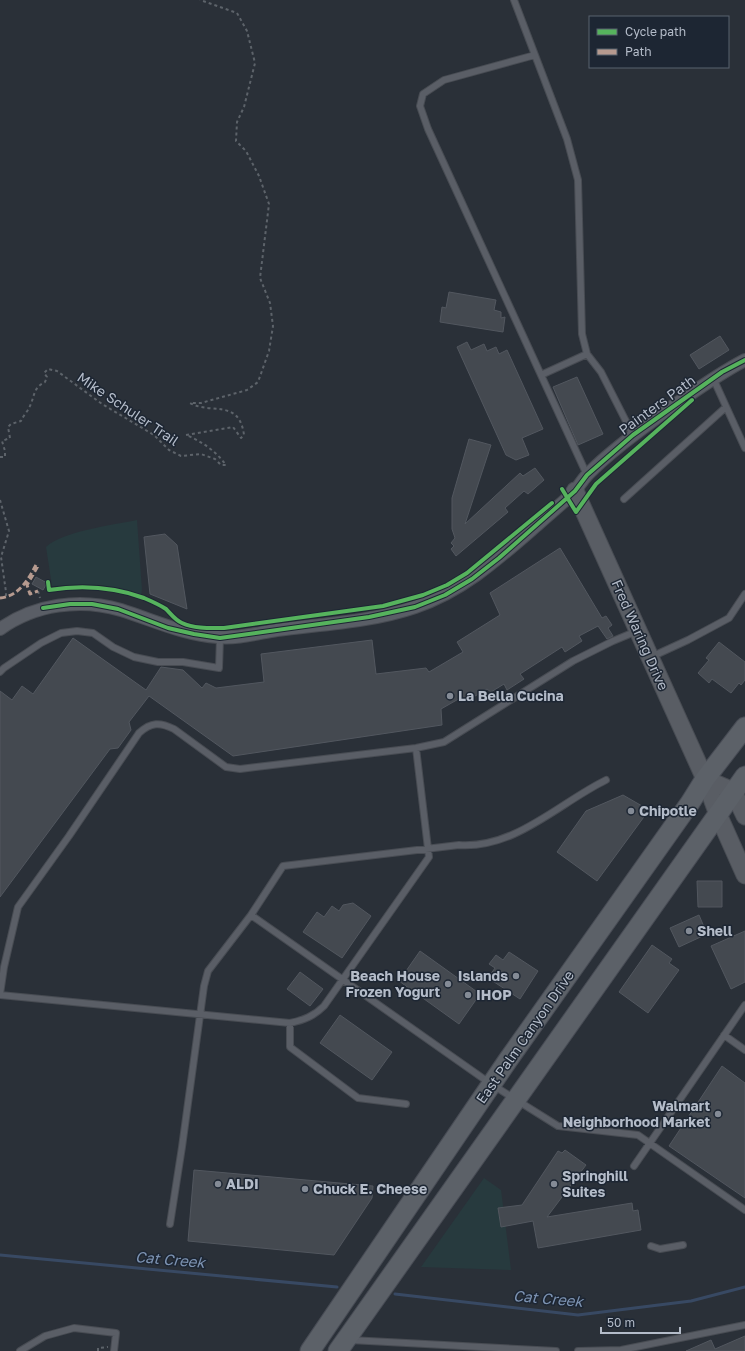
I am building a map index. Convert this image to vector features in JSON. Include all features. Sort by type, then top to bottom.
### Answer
[{"type":"main road","name":"East Palm Canyon Drive","points":[[310,1351],[492,1084],[690,803],[705,779],[745,727]]},
{"type":"main road","name":"East Palm Canyon Drive","points":[[342,1345],[516,1100],[717,812],[745,776]]},
{"type":"street","name":"Painters Path","points":[[0,629],[25,614],[43,608],[70,604],[92,604],[118,609],[168,628],[220,638],[369,617],[415,607],[444,595],[472,579],[499,558],[575,491],[587,475],[633,435],[713,378],[745,360]]},
{"type":"street","name":"Fred Waring Drive","points":[[575,491],[705,779],[717,812],[745,875]]},
{"type":"street","points":[[705,779],[733,792],[745,816]]},
{"type":"lane","points":[[514,0],[568,138],[578,180],[582,334],[587,354],[601,372],[633,435]]},
{"type":"lane","points":[[536,55],[444,80],[423,94],[420,106],[428,129],[587,475]]},
{"type":"lane","points":[[541,375],[587,354]]},
{"type":"lane","points":[[713,378],[745,448]]},
{"type":"lane","points":[[624,499],[726,407]]},
{"type":"lane","points":[[649,657],[688,640],[729,618],[745,594]]},
{"type":"lane","points":[[0,672],[41,643],[61,633],[76,631],[93,632],[113,648],[134,657],[158,662],[183,662],[219,668],[220,638]]},
{"type":"lane","points":[[416,748],[429,857],[343,980],[324,1006],[316,1014],[304,1020],[290,1023],[0,994],[18,907],[69,836],[139,733],[147,726],[156,724],[166,725],[174,729],[226,767],[240,769],[416,748],[444,742],[573,662],[613,640],[637,631]]},
{"type":"lane","points":[[170,1224],[208,971],[251,915],[283,866],[459,845],[472,846],[509,837],[606,780]]},
{"type":"lane","points":[[251,915],[492,1084],[558,1126],[638,1135],[745,1210]]},
{"type":"lane","points":[[634,1166],[649,1142],[745,1005]]},
{"type":"lane","points":[[290,1023],[290,1047],[358,1098],[406,1104]]},
{"type":"lane","points":[[724,1035],[745,1050]]},
{"type":"lane","points":[[651,1246],[660,1249],[683,1245]]},
{"type":"lane","points":[[578,1351],[621,1350],[745,1325]]},
{"type":"lane","points":[[20,1351],[45,1336],[74,1328],[116,1333],[114,1349]]},
{"type":"lane","points":[[342,1345],[422,1343],[556,1351]]},
{"type":"lane","points":[[421,1351],[422,1343]]},
{"type":"path","points":[[0,500],[9,531],[1,557],[6,598]]},
{"type":"path","points":[[38,591],[40,599]]},
{"type":"path","points":[[98,1351],[98,1348],[114,1349]]},
{"type":"green space","points":[[137,520],[142,590],[141,595],[101,585],[52,586],[46,547],[54,541],[76,533]]},
{"type":"green space","points":[[484,1178],[501,1190],[511,1270],[421,1267]]},
{"type":"building","points":[[449,292],[496,300],[494,310],[501,312],[501,318],[505,317],[503,332],[440,322],[442,307],[446,308]]},
{"type":"building","points":[[720,336],[729,350],[699,369],[690,355]]},
{"type":"building","points":[[467,342],[471,350],[484,344],[487,351],[496,347],[499,354],[507,350],[543,429],[522,438],[529,455],[516,460],[506,455],[457,347]]},
{"type":"building","points":[[577,377],[603,434],[578,445],[553,387]]},
{"type":"building","points":[[469,439],[491,445],[465,524],[520,473],[523,476],[535,468],[544,480],[528,494],[524,491],[505,508],[508,512],[456,556],[451,549],[454,546],[451,543],[455,538],[452,529],[452,498]]},
{"type":"building","points":[[165,534],[177,545],[187,609],[150,594],[144,537]]},
{"type":"building","points":[[560,548],[602,618],[606,616],[612,625],[608,628],[613,636],[607,639],[598,626],[579,636],[582,641],[565,652],[562,647],[520,674],[524,679],[507,690],[504,684],[491,692],[487,689],[465,702],[462,697],[441,709],[442,725],[233,756],[149,696],[129,722],[131,730],[118,748],[110,749],[0,897],[0,691],[12,700],[22,686],[33,694],[73,638],[146,690],[161,667],[183,670],[202,688],[206,683],[216,688],[264,682],[261,654],[372,640],[376,674],[426,668],[429,672],[463,652],[457,642],[500,615],[490,593]]},
{"type":"building","points":[[36,577],[47,583],[43,590],[32,584]]},
{"type":"building","points":[[719,642],[745,662],[745,680],[741,685],[739,683],[731,693],[712,679],[709,683],[698,673],[709,660],[706,658]]},
{"type":"building","points":[[623,795],[649,810],[597,881],[557,852],[586,811]]},
{"type":"building","points":[[697,881],[722,881],[722,907],[698,907]]},
{"type":"building","points":[[353,903],[371,916],[342,958],[303,932],[317,912],[324,917],[332,906],[339,911],[343,905]]},
{"type":"building","name":"Shell","points":[[699,915],[707,934],[679,947],[670,928]]},
{"type":"building","points":[[745,931],[745,982],[731,989],[711,946]]},
{"type":"building","points":[[652,945],[672,959],[669,963],[679,970],[648,1013],[619,992]]},
{"type":"building","points":[[420,951],[480,994],[459,1024],[399,981]]},
{"type":"building","points":[[509,952],[538,971],[520,999],[488,978],[495,968],[489,964],[496,955],[503,960]]},
{"type":"building","points":[[300,972],[323,989],[310,1006],[287,989]]},
{"type":"building","points":[[340,1015],[392,1052],[372,1080],[320,1043]]},
{"type":"building","name":"Walmart Neighborhood Market","points":[[722,1066],[745,1083],[745,1198],[669,1146]]},
{"type":"building","name":"Springhill Suites","points":[[565,1150],[586,1165],[547,1217],[632,1203],[633,1211],[638,1210],[641,1230],[538,1248],[533,1221],[501,1227],[498,1208],[522,1205],[558,1151],[562,1153]]},
{"type":"building","points":[[194,1170],[373,1186],[372,1198],[334,1255],[188,1241]]},
{"type":"building","points":[[745,1336],[745,1351],[686,1351],[711,1340],[715,1349]]},
{"type":"waterway","name":"Cat Creek","points":[[0,1255],[337,1287]]},
{"type":"waterway","name":"Cat Creek","points":[[395,1294],[578,1315],[691,1301],[745,1287]]},
{"type":"marked path","points":[[0,598],[7,597],[18,591],[26,582],[36,565],[38,566],[27,585],[30,594],[38,591]]},
{"type":"cycle path","points":[[43,608],[70,604],[92,604],[118,609],[168,628],[220,638],[369,617],[415,607],[445,595],[472,579],[499,558],[575,491],[587,475],[633,435],[722,372],[745,360]]},
{"type":"cycle path","points":[[562,489],[576,512],[596,484],[692,400]]},
{"type":"cycle path","points":[[48,582],[49,590],[85,587],[109,589],[133,594],[166,609],[175,619],[182,623],[203,628],[224,628],[383,606],[423,595],[447,585],[467,573],[552,503]]},
{"type":"place","name":"La Bella Cucina","points":[[450,696]]},
{"type":"place","name":"Chipotle","points":[[631,811]]},
{"type":"place","name":"Shell","points":[[689,931]]},
{"type":"place","name":"Islands","points":[[516,976]]},
{"type":"place","name":"Beach House Frozen Yogurt","points":[[448,984]]},
{"type":"place","name":"IHOP","points":[[468,995]]},
{"type":"place","name":"Walmart Neighborhood Market","points":[[718,1114]]},
{"type":"place","name":"ALDI","points":[[218,1184]]},
{"type":"place","name":"Springhill Suites","points":[[554,1184]]},
{"type":"place","name":"Chuck E. Cheese","points":[[305,1189]]}]
